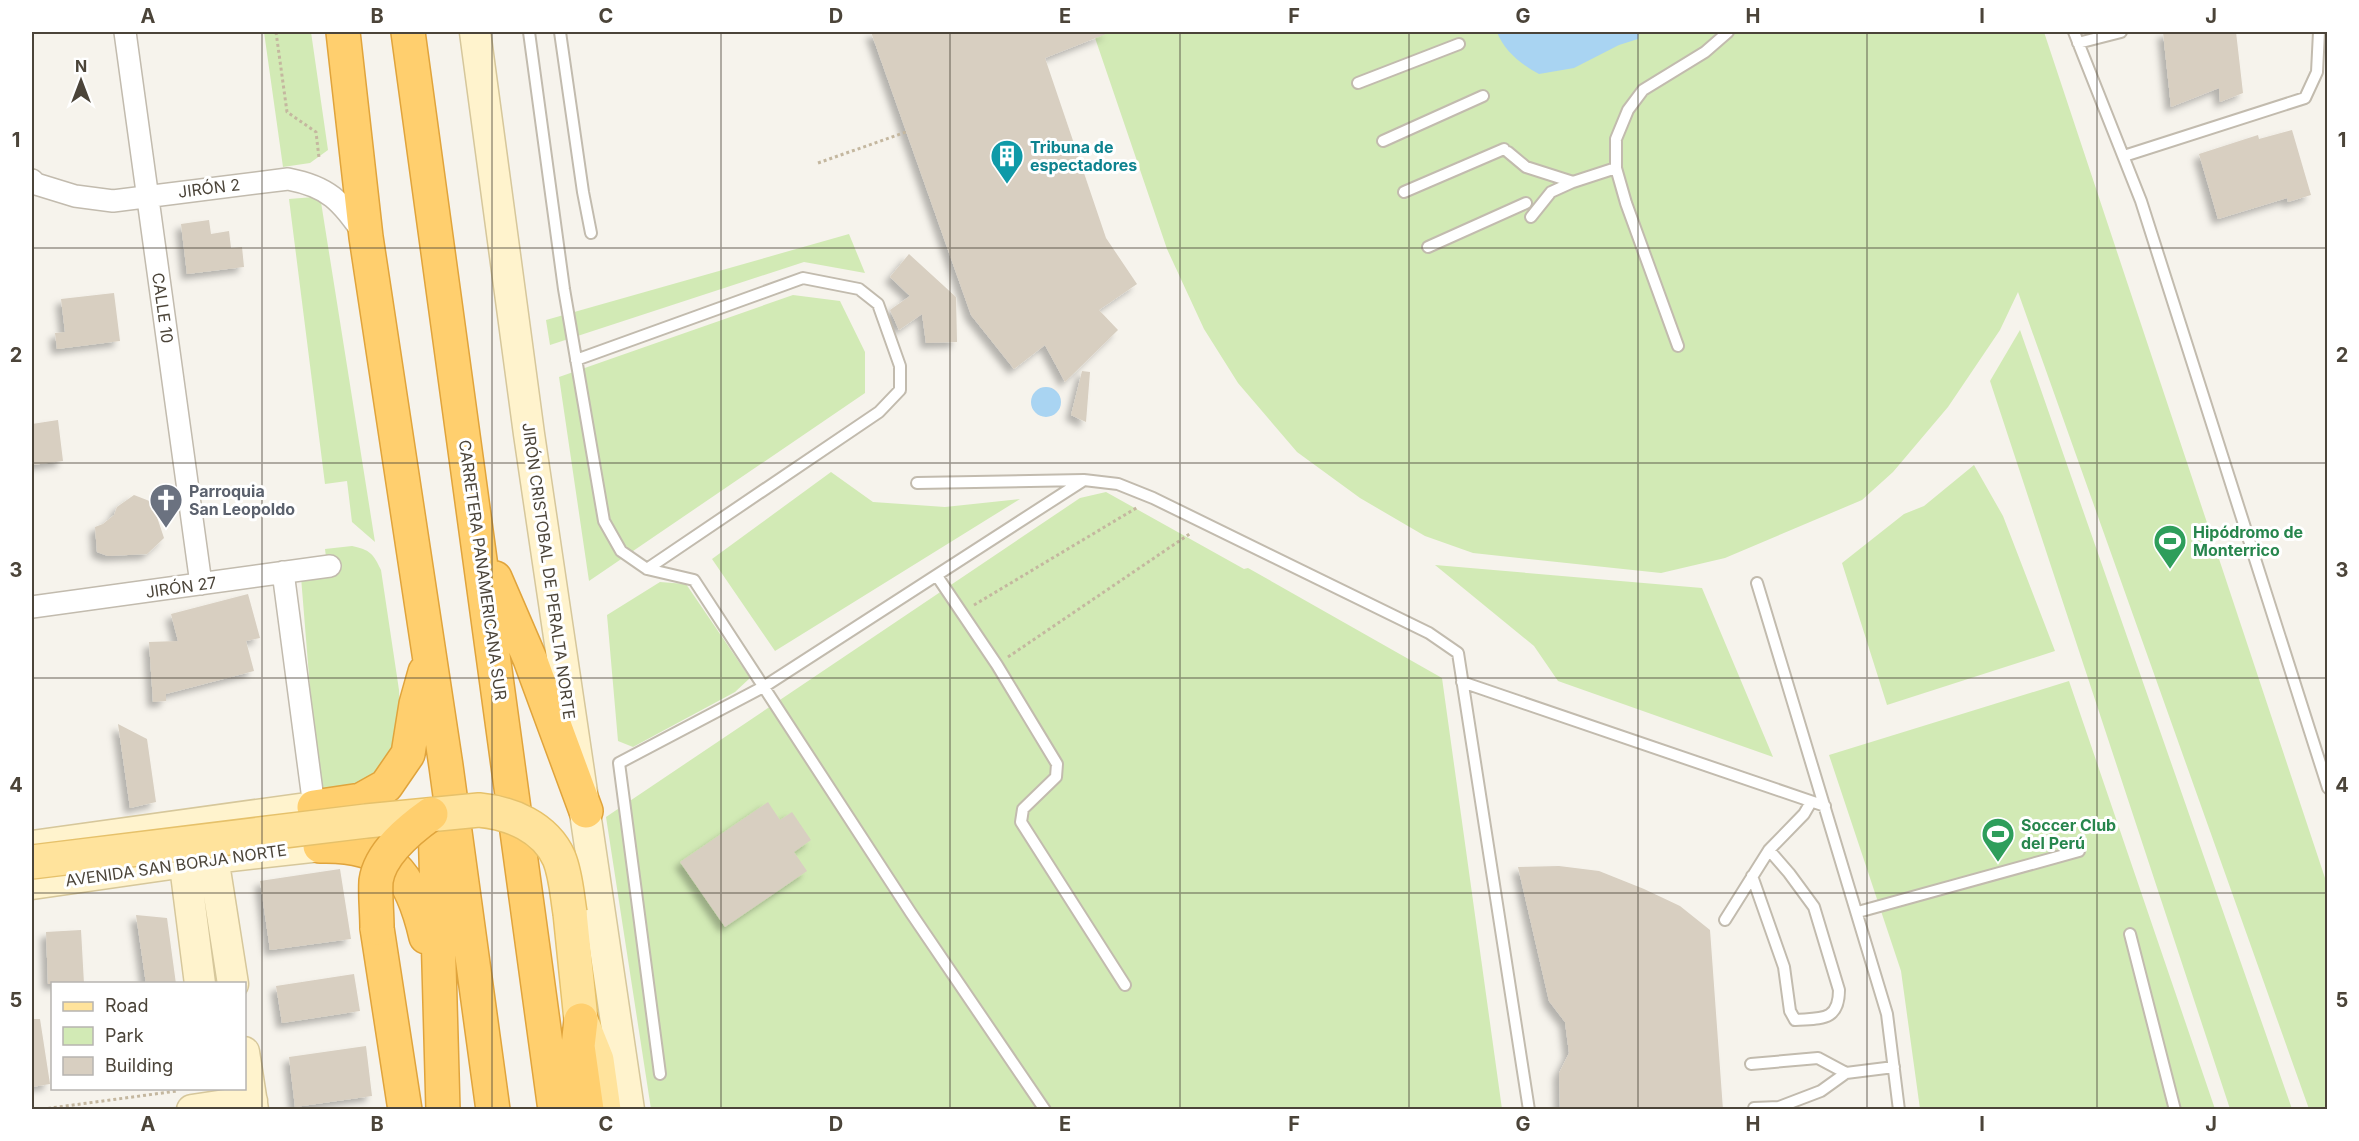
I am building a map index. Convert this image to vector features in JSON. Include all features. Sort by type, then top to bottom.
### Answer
[{"type":"highway","name":"CARRETERA PANAMERICANA SUR","points":[[409,34],[555,1110]]},
{"type":"highway","points":[[341,37],[366,237],[446,766],[493,1110]]},
{"type":"highway","points":[[480,550],[530,659],[586,811]]},
{"type":"highway","points":[[314,807],[361,800],[386,786],[408,754],[416,704],[429,659]]},
{"type":"highway","points":[[443,1110],[438,997],[435,807],[446,766]]},
{"type":"highway","points":[[405,1110],[377,928],[376,879],[382,864],[393,848],[431,814]]},
{"type":"highway","points":[[320,846],[340,845],[367,850],[390,863],[409,884],[420,911],[438,997]]},
{"type":"highway","points":[[581,1020],[578,1046],[586,1110]]},
{"type":"main road","points":[[32,862],[431,814],[495,811],[522,820],[551,846],[559,859],[565,879],[581,1020],[597,1060],[604,1110]]},
{"type":"street","name":"CALLE 10","points":[[125,32],[201,584]]},
{"type":"street","name":"JIRÓN CRISTOBAL DE PERALTA NORTE","points":[[475,32],[529,434],[629,1110]]},
{"type":"street","name":"JIRÓN 2","points":[[32,180],[75,196],[113,201],[280,179],[310,183],[335,196],[366,237]]},
{"type":"street","name":"JIRÓN 27","points":[[32,607],[330,566]]},
{"type":"street","points":[[32,846],[314,807],[283,572]]},
{"type":"street","points":[[194,822],[199,860],[201,982]]},
{"type":"street","name":"AVENIDA SAN BORJA NORTE","points":[[32,884],[199,860],[320,846]]},
{"type":"street","points":[[199,860],[232,982]]},
{"type":"street","points":[[204,1101],[253,1105],[246,1065]]},
{"type":"lane","points":[[533,32],[564,289],[604,521],[621,551],[647,569],[694,580],[911,913],[1045,1110]]},
{"type":"lane","points":[[560,32],[578,164],[591,233]]},
{"type":"lane","points":[[1678,346],[1616,168],[1616,139],[1628,110],[1643,90],[1705,52],[1728,32]]},
{"type":"lane","points":[[2074,32],[2141,201],[2328,789]]},
{"type":"lane","points":[[2078,43],[2121,32]]},
{"type":"lane","points":[[2124,156],[2306,98],[2317,72],[2319,32]]},
{"type":"lane","points":[[1358,83],[1459,44]]},
{"type":"lane","points":[[1383,141],[1483,96]]},
{"type":"lane","points":[[1404,192],[1506,150],[1526,167],[1574,182]]},
{"type":"lane","points":[[1531,218],[1551,192],[1616,168]]},
{"type":"lane","points":[[1428,248],[1526,203]]},
{"type":"lane","points":[[576,360],[803,278],[859,289],[879,304],[900,366],[900,390],[879,412],[647,569]]},
{"type":"lane","points":[[660,1074],[619,763],[765,686],[1084,480]]},
{"type":"lane","points":[[917,483],[1084,480],[1118,484],[1153,498],[1429,633],[1458,653],[1529,1110]]},
{"type":"lane","points":[[938,576],[997,665],[1057,764],[1056,777],[1023,809],[1021,822],[1125,985]]},
{"type":"lane","points":[[1757,583],[1887,1014],[1899,1110]]},
{"type":"lane","points":[[1462,682],[1825,806]]},
{"type":"lane","points":[[1725,920],[1769,850],[1804,814],[1811,802]]},
{"type":"lane","points":[[1752,876],[1784,967],[1790,1011],[1795,1020],[1822,1018],[1834,1012],[1839,1004],[1839,990],[1814,907],[1769,850]]},
{"type":"lane","points":[[1858,912],[2079,851]]},
{"type":"lane","points":[[2130,934],[2175,1110]]},
{"type":"lane","points":[[1751,1064],[1818,1058],[1845,1073]]},
{"type":"lane","points":[[1754,1108],[1779,1107],[1821,1091],[1845,1073],[1894,1067]]},
{"type":"path","points":[[276,32],[287,112],[316,132],[319,159]]},
{"type":"path","points":[[818,162],[906,132]]},
{"type":"path","points":[[1062,167],[1077,162]]},
{"type":"path","points":[[962,613],[1153,498]]},
{"type":"path","points":[[997,665],[1205,524]]},
{"type":"path","points":[[36,1110],[204,1101]]},
{"type":"green space","points":[[264,32],[311,32],[328,150],[310,163],[283,167]]},
{"type":"green space","name":"Hipódromo de Monterrico","points":[[1093,32],[2044,32],[2327,884],[2327,1109],[2309,1109],[2018,292],[2000,330],[1948,407],[1893,472],[1862,500],[1725,558],[1661,573],[1473,553],[1425,536],[1360,498],[1297,452],[1238,383],[1204,329],[1167,249]]},
{"type":"green space","points":[[314,197],[321,202],[375,542],[352,522],[347,481],[325,484],[289,199]]},
{"type":"green space","points":[[849,234],[865,273],[804,262],[550,345],[546,320]]},
{"type":"green space","points":[[793,295],[840,301],[865,352],[865,393],[589,581],[559,377]]},
{"type":"green space","points":[[2020,330],[2292,1109],[2230,1109],[1990,381]]},
{"type":"green space","points":[[1974,465],[2003,516],[2055,651],[1887,705],[1842,563],[1904,514],[1924,506]]},
{"type":"green space","points":[[831,472],[873,502],[945,507],[1020,499],[775,651],[712,559]]},
{"type":"green space","points":[[1106,492],[1244,569],[1248,568],[1442,678],[1502,1109],[651,1109],[606,817],[1080,498]]},
{"type":"green space","points":[[352,546],[370,553],[381,570],[399,690],[401,738],[381,774],[327,798],[318,787],[301,577],[328,573],[325,549]]},
{"type":"green space","points":[[1435,565],[1702,588],[1773,757],[1558,681],[1534,646]]},
{"type":"green space","points":[[660,582],[686,584],[750,678],[735,692],[633,747],[618,741],[607,615]]},
{"type":"green space","name":"Soccer Club del Perú","points":[[2069,681],[2215,1109],[1920,1109],[1901,971],[1829,755]]},
{"type":"water","points":[[1497,32],[1639,32],[1638,39],[1619,45],[1574,68],[1539,74],[1514,57]]},
{"type":"water","points":[[1046,387],[1052,388],[1060,396],[1060,408],[1052,416],[1046,417],[1040,416],[1032,408],[1031,402],[1032,396],[1040,388]]},
{"type":"building","name":"Tribuna de espectadores","points":[[871,32],[1111,32],[1045,58],[1106,238],[1137,284],[1099,310],[1118,330],[1065,382],[1045,345],[1014,369],[971,315]]},
{"type":"building","points":[[2163,32],[2236,32],[2243,93],[2220,102],[2219,88],[2171,107]]},
{"type":"building","points":[[2292,130],[2311,195],[2288,202],[2287,198],[2218,219],[2199,154],[2258,135],[2259,139]]},
{"type":"building","points":[[209,220],[211,234],[229,231],[231,248],[242,247],[244,267],[187,274],[181,224]]},
{"type":"building","points":[[909,254],[956,297],[957,342],[926,343],[922,314],[899,330],[890,310],[910,296],[890,277]]},
{"type":"building","points":[[114,293],[120,341],[57,349],[55,333],[65,332],[61,299]]},
{"type":"building","points":[[1082,371],[1090,372],[1086,422],[1071,415]]},
{"type":"building","points":[[58,420],[63,461],[32,465],[32,424]]},
{"type":"building","points":[[134,495],[152,502],[164,538],[147,554],[108,556],[97,552],[95,527],[114,515],[117,507]]},
{"type":"building","points":[[248,594],[260,638],[246,641],[254,671],[166,694],[166,701],[153,702],[149,642],[178,641],[171,614]]},
{"type":"building","points":[[118,724],[147,739],[156,802],[130,808]]},
{"type":"building","points":[[768,802],[780,820],[792,812],[811,840],[794,852],[807,871],[725,927],[680,862]]},
{"type":"building","points":[[1559,866],[1599,871],[1644,889],[1680,906],[1710,930],[1723,1110],[1560,1110],[1559,1073],[1569,1053],[1565,1022],[1549,1001],[1518,867]]},
{"type":"building","points":[[340,869],[351,939],[270,950],[260,881]]},
{"type":"building","points":[[136,915],[167,918],[176,982],[146,982]]},
{"type":"building","points":[[81,930],[84,982],[51,982],[48,984],[46,932]]},
{"type":"building","points":[[354,974],[360,1011],[282,1023],[276,986]]},
{"type":"building","points":[[32,1019],[40,1019],[50,1084],[32,1087]]},
{"type":"building","points":[[366,1046],[372,1096],[295,1107],[289,1057]]},
{"type":"place","name":"Tribuna de espectadores","points":[[1007,185]]},
{"type":"place","name":"Parroquia San Leopoldo","points":[[166,529]]},
{"type":"place","name":"Hipódromo de Monterrico","points":[[2170,570]]},
{"type":"place","name":"Soccer Club del Perú","points":[[1998,863]]}]
